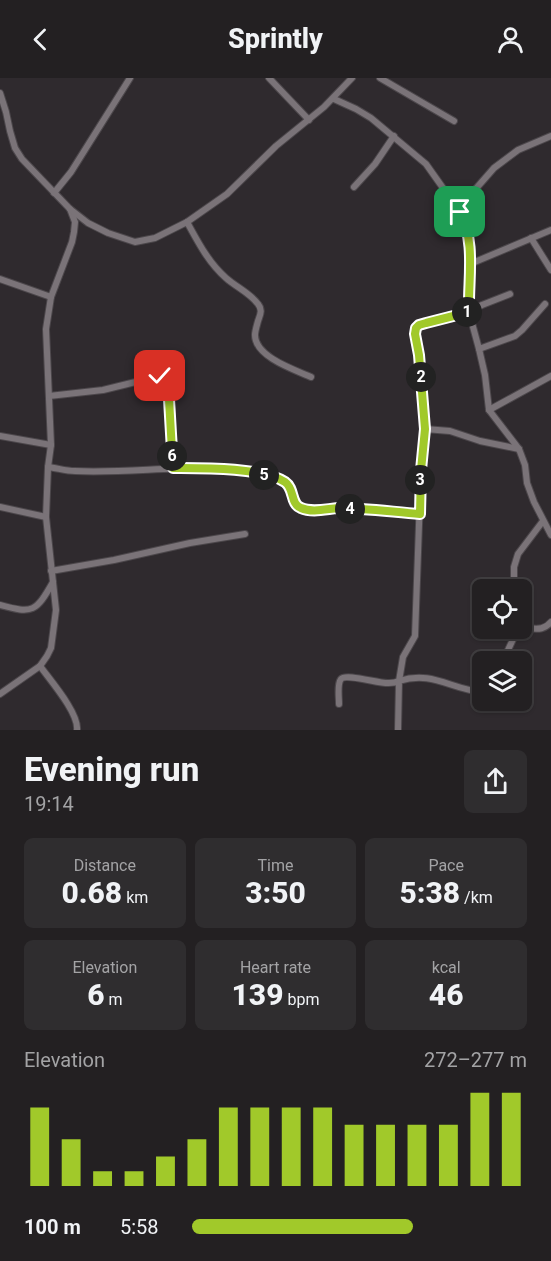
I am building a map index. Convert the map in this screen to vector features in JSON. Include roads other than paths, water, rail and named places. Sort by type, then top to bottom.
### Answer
[{"type":"street","points":[[54,193],[71,172],[130,78]]},
{"type":"street","points":[[269,78],[309,120]]},
{"type":"street","points":[[0,93],[15,148],[22,159],[54,193],[88,223],[108,233],[135,242],[143,242],[187,222],[227,194],[276,146],[334,99],[352,78]]},
{"type":"street","points":[[380,78],[454,121]]},
{"type":"street","points":[[334,99],[371,118],[426,164],[465,220],[470,264],[469,312],[485,375],[489,410],[519,449],[525,465],[527,483],[551,536]]},
{"type":"street","points":[[354,187],[375,164],[394,136]]},
{"type":"street","points":[[454,203],[467,197],[494,168],[518,150],[551,136]]},
{"type":"street","points":[[0,694],[40,666],[51,648],[56,610],[46,517],[51,445],[46,329],[51,297],[74,232],[75,222],[70,209]]},
{"type":"street","points":[[187,222],[213,265],[261,308],[255,334],[260,348],[282,365],[311,377]]},
{"type":"street","points":[[470,264],[551,230]]},
{"type":"street","points":[[531,238],[551,270]]},
{"type":"street","points":[[0,279],[51,297]]},
{"type":"street","points":[[398,730],[399,681],[403,657],[415,636],[421,470],[425,429],[416,328],[419,325],[469,312],[510,294]]},
{"type":"street","points":[[479,349],[515,336],[545,304]]},
{"type":"street","points":[[49,396],[103,390],[160,376],[165,378],[168,382],[173,468]]},
{"type":"street","points":[[489,410],[551,376]]},
{"type":"street","points":[[425,429],[450,431],[480,441],[519,449]]},
{"type":"street","points":[[0,436],[51,445]]},
{"type":"street","points":[[48,467],[74,471],[214,468],[254,472],[285,482],[294,502],[303,509],[338,508],[420,514]]},
{"type":"street","points":[[0,507],[46,517]]},
{"type":"street","points":[[514,579],[514,567],[518,554],[543,521]]},
{"type":"street","points":[[51,571],[245,534]]},
{"type":"street","points":[[0,605],[16,610],[35,608],[43,600],[53,582]]},
{"type":"street","points":[[532,629],[541,629],[551,622]]},
{"type":"street","points":[[40,666],[74,714],[78,725],[77,730]]},
{"type":"street","points":[[339,704],[339,686],[342,678],[348,676],[390,683],[418,677],[433,678],[472,690]]}]
